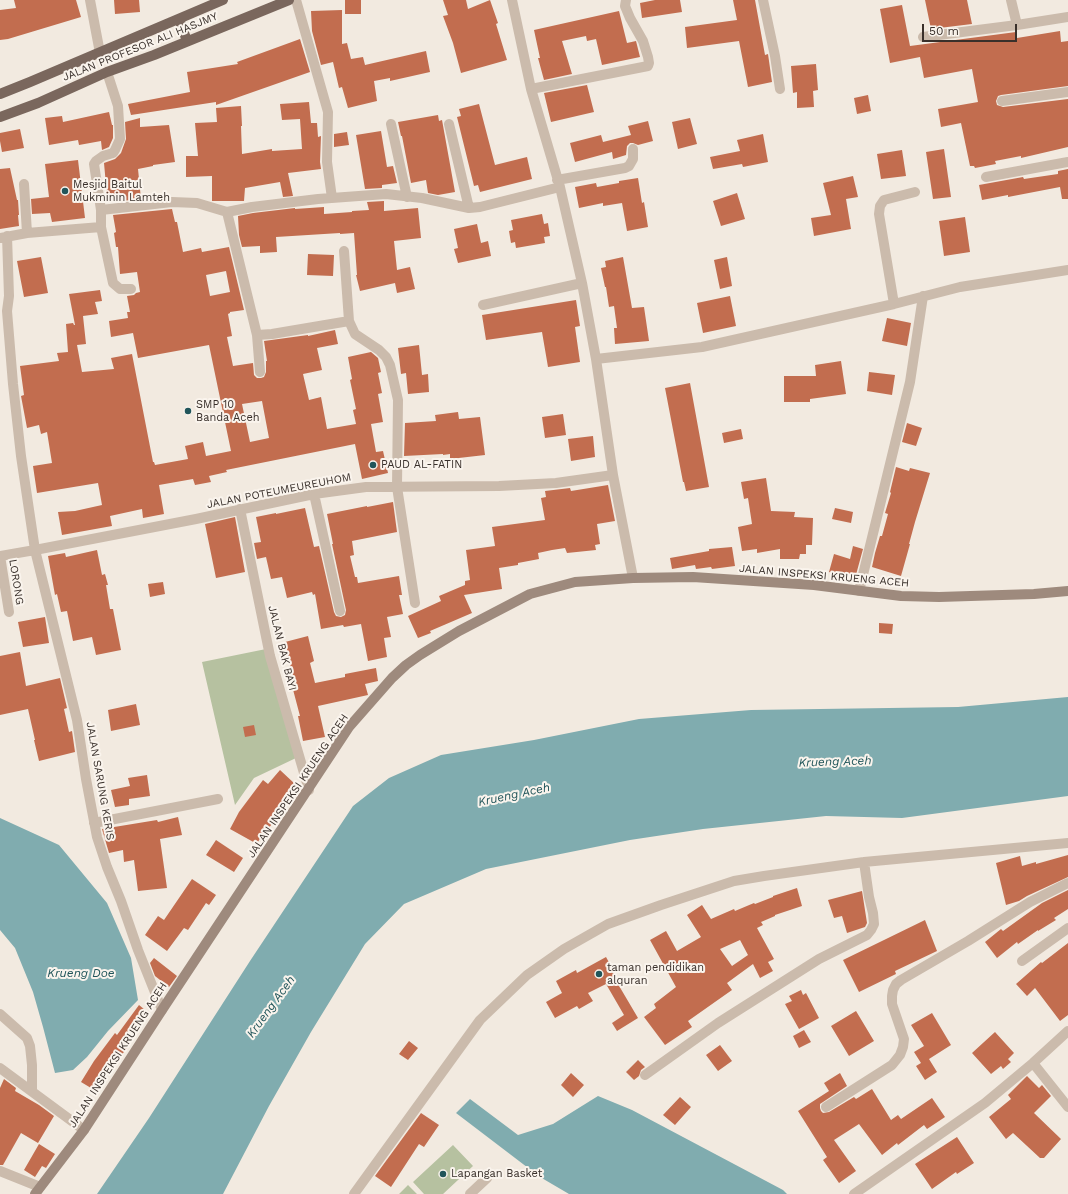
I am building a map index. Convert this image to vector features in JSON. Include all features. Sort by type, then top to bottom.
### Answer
[{"type":"main road","name":"JALAN PROFESOR ALI HASJMY","points":[[0,94],[223,0]]},
{"type":"main road","name":"JALAN PROFESOR ALI HASJMY","points":[[0,117],[38,103],[107,72],[154,55],[289,0]]},
{"type":"main road","points":[[179,19],[187,41]]},
{"type":"street","points":[[90,0],[100,53]]},
{"type":"street","points":[[296,0],[328,112],[327,162],[332,198]]},
{"type":"street","points":[[512,0],[531,89],[558,183],[582,283],[596,359],[613,475],[633,578]]},
{"type":"street","points":[[531,89],[648,66],[648,57],[643,41],[630,18],[626,6],[626,0]]},
{"type":"street","points":[[764,0],[780,89]]},
{"type":"street","points":[[1010,0],[1017,25]]},
{"type":"street","points":[[923,37],[1068,17]]},
{"type":"street","points":[[107,72],[118,106],[120,139],[113,153],[103,156],[94,164],[102,227],[113,283],[120,289],[131,289]]},
{"type":"street","points":[[1002,101],[1068,92]]},
{"type":"street","points":[[391,124],[407,197]]},
{"type":"street","points":[[448,124],[469,208]]},
{"type":"street","points":[[101,210],[172,202],[191,202],[227,212],[252,207],[332,198],[386,194],[422,198],[469,208],[480,207],[558,183],[625,168],[629,166],[633,159],[633,149]]},
{"type":"street","points":[[986,177],[1068,162]]},
{"type":"street","points":[[24,184],[27,233]]},
{"type":"street","points":[[894,304],[879,214],[880,206],[884,200],[915,192]]},
{"type":"street","points":[[227,212],[256,335],[260,372]]},
{"type":"street","points":[[3,237],[27,233],[102,227]]},
{"type":"street","name":"JALAN SARUNG KERIS","points":[[3,237],[9,296],[7,311],[13,384],[21,456],[35,550],[77,720],[97,837],[138,950],[162,1010]]},
{"type":"street","points":[[344,251],[349,320],[354,334],[386,356],[390,365],[398,400],[397,487],[415,603]]},
{"type":"street","points":[[596,359],[702,347],[894,304],[960,287],[1068,270]]},
{"type":"street","points":[[483,305],[582,283]]},
{"type":"street","points":[[859,591],[910,382],[923,296]]},
{"type":"street","points":[[256,335],[272,334],[349,320]]},
{"type":"street","name":"JALAN POTEUMEUREUHOM","points":[[0,556],[314,494],[366,487],[499,486],[556,483],[613,475]]},
{"type":"street","points":[[314,494],[340,611]]},
{"type":"street","name":"JALAN BAK BAYI","points":[[240,509],[270,656],[309,790]]},
{"type":"street","name":"LORONG","points":[[0,556],[9,612]]},
{"type":"street","name":"JALAN INSPEKSI KRUENG ACEH","points":[[38,1191],[84,1130],[349,727],[392,678],[406,665],[459,631],[530,594],[575,582],[633,578],[693,577],[814,585],[901,596],[939,597],[1034,594],[1068,591]]},
{"type":"street","points":[[94,823],[218,799]]},
{"type":"street","points":[[354,1194],[480,1020],[526,975],[564,949],[608,924],[734,881],[864,862],[1068,843]]},
{"type":"street","points":[[645,1075],[718,1023],[812,964],[867,935],[874,924],[874,918],[864,862]]},
{"type":"street","points":[[826,1106],[892,1065],[900,1055],[903,1048],[904,1039],[892,1004],[893,990],[896,984],[1030,902],[1068,883]]},
{"type":"street","points":[[1022,960],[1068,928]]},
{"type":"street","points":[[0,1014],[27,1038],[30,1046],[32,1065],[32,1092]]},
{"type":"street","points":[[854,1194],[985,1103],[1034,1063],[1068,1031]]},
{"type":"street","points":[[1034,1063],[1068,1107]]},
{"type":"street","points":[[0,1068],[84,1130]]},
{"type":"street","points":[[0,1171],[38,1191]]},
{"type":"street","points":[[470,1194],[487,1178]]},
{"type":"green space","points":[[266,649],[296,758],[254,778],[235,805],[202,662]]},
{"type":"green space","name":"Lapangan Basket","points":[[453,1145],[473,1166],[443,1194],[424,1194],[413,1182]]},
{"type":"green space","points":[[408,1185],[417,1194],[399,1194]]},
{"type":"water","name":"Krueng Aceh","points":[[1068,697],[1068,796],[902,818],[826,816],[703,829],[630,840],[486,869],[404,904],[365,944],[311,1032],[269,1106],[223,1194],[97,1194],[149,1118],[250,961],[353,806],[389,778],[441,755],[534,740],[639,719],[751,710],[958,707]]},
{"type":"water","name":"Krueng Doe","points":[[0,818],[59,845],[107,903],[131,958],[138,1000],[108,1031],[87,1057],[73,1070],[55,1073],[33,992],[15,948],[0,930]]},
{"type":"water","points":[[598,1096],[632,1110],[783,1190],[787,1194],[569,1194],[540,1177],[456,1113],[470,1099],[518,1135],[553,1124]]},
{"type":"building","points":[[14,0],[76,0],[81,17],[8,39],[0,40],[0,10],[16,8]]},
{"type":"building","points":[[114,0],[139,0],[140,12],[115,14]]},
{"type":"building","points":[[345,0],[361,0],[361,14],[345,14]]},
{"type":"building","points":[[443,0],[466,0],[468,9],[490,0],[498,23],[496,24],[507,60],[461,73],[453,43],[443,16],[448,15]]},
{"type":"building","points":[[655,0],[680,0],[682,12],[642,18],[640,3]]},
{"type":"building","points":[[733,0],[755,0],[765,55],[768,54],[772,82],[748,87],[739,41],[687,48],[685,27],[737,20]]},
{"type":"building","points":[[925,0],[967,0],[972,24],[931,29]]},
{"type":"building","points":[[902,5],[910,46],[1016,32],[1017,38],[1060,31],[1061,42],[1068,41],[1068,86],[1001,95],[998,96],[996,101],[997,105],[1003,107],[1068,99],[1068,147],[1021,158],[1021,156],[995,161],[996,164],[975,168],[974,166],[970,166],[961,123],[941,127],[938,109],[978,102],[972,69],[924,78],[920,57],[890,63],[880,9]]},
{"type":"building","points":[[342,10],[342,44],[347,43],[351,59],[363,57],[365,65],[426,51],[430,72],[390,81],[390,78],[374,81],[377,101],[348,108],[342,87],[339,88],[333,62],[321,65],[312,31],[311,11]]},
{"type":"building","points":[[619,11],[627,43],[636,41],[640,57],[602,65],[596,39],[587,41],[586,36],[562,41],[572,74],[544,80],[538,58],[540,58],[534,30]]},
{"type":"building","points":[[300,39],[310,72],[216,105],[216,102],[131,115],[128,104],[190,92],[187,72],[238,64],[237,62]]},
{"type":"building","points":[[816,64],[818,90],[813,91],[814,107],[797,108],[797,92],[793,93],[791,66]]},
{"type":"building","points":[[587,85],[594,112],[551,122],[544,93]]},
{"type":"building","points":[[868,95],[871,111],[857,114],[854,98]]},
{"type":"building","points":[[309,102],[311,123],[317,123],[318,137],[321,136],[321,169],[288,173],[293,196],[283,197],[280,182],[245,188],[244,201],[212,201],[212,176],[186,177],[186,156],[198,156],[195,123],[217,122],[216,108],[241,106],[242,154],[272,149],[272,151],[302,149],[300,119],[282,120],[280,104]]},
{"type":"building","points":[[479,104],[495,165],[527,157],[532,179],[480,192],[478,185],[474,186],[457,117],[461,116],[459,109]]},
{"type":"building","points":[[109,112],[113,125],[113,138],[109,147],[102,150],[101,141],[79,145],[78,140],[49,145],[45,118],[62,116],[63,122]]},
{"type":"building","points":[[438,115],[439,121],[442,120],[455,192],[438,195],[428,193],[426,180],[411,183],[398,122]]},
{"type":"building","points":[[140,118],[140,127],[169,125],[175,162],[138,169],[141,199],[111,202],[110,196],[107,196],[104,163],[115,159],[121,153],[126,139],[125,122]]},
{"type":"building","points":[[690,118],[697,144],[678,149],[672,122]]},
{"type":"building","points":[[648,121],[653,141],[638,145],[630,143],[627,146],[626,155],[613,159],[612,152],[575,162],[570,143],[601,135],[603,142],[631,135],[628,126]]},
{"type":"building","points":[[20,129],[24,148],[2,152],[0,133]]},
{"type":"building","points":[[381,131],[387,167],[393,166],[397,183],[382,185],[382,188],[365,189],[356,135]]},
{"type":"building","points":[[347,132],[349,145],[334,147],[334,134]]},
{"type":"building","points":[[763,134],[768,162],[743,167],[742,164],[713,169],[710,157],[740,151],[737,140]]},
{"type":"building","points":[[944,149],[951,197],[933,199],[926,152]]},
{"type":"building","points":[[902,150],[906,176],[881,179],[877,154]]},
{"type":"building","name":"Mesjid Baitul Mukminin Lamteh","points":[[78,160],[85,218],[52,222],[50,213],[32,214],[31,199],[49,197],[45,164]]},
{"type":"building","points":[[10,168],[18,200],[19,226],[0,229],[0,169]]},
{"type":"building","points":[[1068,169],[1068,199],[1062,199],[1060,187],[1008,197],[1008,195],[982,200],[979,185],[1023,177],[1024,179],[1058,174],[1058,171]]},
{"type":"building","points":[[853,176],[858,197],[846,199],[851,229],[814,236],[811,218],[831,215],[823,183]]},
{"type":"building","points":[[638,178],[648,227],[627,231],[622,203],[603,206],[603,203],[579,208],[575,187],[596,183],[597,187]]},
{"type":"building","points":[[737,193],[745,219],[721,226],[713,201]]},
{"type":"building","points":[[384,201],[384,211],[418,208],[421,238],[394,241],[397,270],[410,267],[415,289],[397,293],[395,283],[360,291],[356,275],[354,233],[276,237],[277,252],[260,253],[260,246],[242,247],[239,235],[238,216],[295,208],[324,207],[324,214],[352,212],[369,210],[367,202]]},
{"type":"building","points":[[172,209],[175,222],[177,222],[183,252],[201,248],[202,252],[229,247],[244,310],[230,312],[228,314],[232,336],[227,337],[233,366],[253,363],[254,375],[257,378],[264,377],[267,361],[264,341],[308,336],[335,330],[338,344],[317,348],[322,370],[303,374],[309,400],[321,397],[327,429],[356,424],[353,410],[356,409],[350,380],[352,379],[348,357],[371,352],[378,358],[381,372],[378,373],[382,393],[378,394],[383,422],[371,424],[376,452],[383,451],[388,473],[362,479],[355,444],[226,470],[227,472],[209,476],[211,482],[195,485],[193,479],[159,485],[164,514],[143,518],[142,509],[110,516],[112,526],[62,535],[58,512],[75,511],[102,505],[98,483],[37,493],[33,466],[52,463],[47,432],[41,434],[39,425],[27,428],[21,396],[24,395],[20,366],[59,361],[57,353],[68,352],[66,324],[73,323],[75,325],[69,294],[100,290],[102,301],[95,302],[98,314],[83,316],[86,344],[77,345],[82,372],[114,369],[111,358],[132,354],[153,462],[155,465],[188,459],[185,446],[203,442],[206,456],[231,451],[209,345],[138,358],[133,333],[111,337],[109,321],[128,318],[127,312],[130,312],[127,296],[140,292],[137,272],[120,274],[113,215]],"holes":[[[226,271],[230,292],[210,296],[206,275]],[[262,401],[269,438],[250,442],[242,404]]]},
{"type":"building","points":[[542,214],[544,224],[548,223],[550,236],[544,237],[545,243],[516,248],[515,242],[511,243],[509,231],[513,230],[511,220]]},
{"type":"building","points":[[965,217],[970,252],[944,256],[939,221]]},
{"type":"building","points":[[477,224],[481,243],[488,241],[491,256],[458,263],[454,249],[458,248],[454,229]]},
{"type":"building","points":[[308,254],[334,255],[333,276],[307,275]]},
{"type":"building","points":[[41,257],[48,293],[24,297],[17,261]]},
{"type":"building","points":[[623,257],[632,308],[644,307],[649,341],[615,344],[614,328],[617,328],[614,306],[609,307],[601,268],[606,267],[605,261]]},
{"type":"building","points":[[727,257],[732,286],[720,289],[714,260]]},
{"type":"building","points":[[730,296],[736,326],[703,333],[697,303]]},
{"type":"building","points":[[576,300],[580,326],[575,327],[580,362],[548,367],[542,332],[486,340],[482,315]]},
{"type":"building","points":[[887,318],[911,323],[907,346],[882,341]]},
{"type":"building","points":[[419,345],[422,375],[428,374],[429,392],[408,394],[406,373],[401,374],[398,348]]},
{"type":"building","points":[[841,361],[846,394],[810,399],[810,402],[784,402],[784,376],[816,376],[815,365]]},
{"type":"building","points":[[869,372],[895,375],[892,395],[867,391]]},
{"type":"building","points":[[690,383],[709,487],[686,491],[665,388]]},
{"type":"building","points":[[458,412],[459,419],[480,417],[485,455],[450,459],[450,454],[404,456],[405,423],[436,421],[435,415]]},
{"type":"building","points":[[563,414],[566,435],[545,438],[542,417]]},
{"type":"building","points":[[907,423],[922,428],[916,446],[902,442]]},
{"type":"building","points":[[741,429],[743,439],[724,443],[722,433]]},
{"type":"building","points":[[593,436],[595,457],[571,461],[568,439]]},
{"type":"building","points":[[896,467],[909,471],[910,468],[930,473],[901,576],[872,567],[880,536],[882,536],[888,514],[885,513]]},
{"type":"building","points":[[766,478],[771,511],[795,512],[794,517],[813,518],[812,545],[806,545],[806,554],[800,554],[799,559],[780,559],[780,549],[757,553],[757,549],[742,551],[738,527],[752,524],[748,498],[744,499],[741,482]]},
{"type":"building","points":[[608,485],[615,521],[597,524],[600,544],[595,545],[596,550],[567,553],[565,548],[552,550],[538,553],[539,559],[518,563],[518,565],[499,568],[502,589],[464,595],[472,613],[430,631],[431,633],[418,638],[408,616],[441,601],[439,596],[465,585],[465,581],[470,580],[466,550],[495,546],[492,527],[545,520],[541,498],[546,497],[545,491],[570,488],[571,491]]},
{"type":"building","points":[[393,502],[397,532],[352,541],[354,555],[350,556],[358,583],[399,576],[402,595],[399,595],[403,614],[387,617],[391,637],[384,638],[387,657],[368,661],[361,624],[344,627],[343,625],[321,629],[315,594],[313,595],[312,592],[287,598],[282,577],[271,579],[266,557],[257,559],[254,543],[261,542],[256,517],[305,508],[314,547],[319,546],[334,612],[336,616],[341,617],[345,615],[346,610],[327,514]]},
{"type":"building","points":[[835,508],[853,512],[851,523],[832,519]]},
{"type":"building","points":[[235,517],[245,572],[216,578],[205,524]]},
{"type":"building","points":[[853,546],[863,549],[854,582],[844,580],[845,576],[829,572],[834,554],[850,559]]},
{"type":"building","points":[[732,547],[735,566],[712,569],[711,567],[696,569],[695,565],[672,569],[670,558],[709,551],[709,549]]},
{"type":"building","points":[[97,550],[102,575],[105,574],[108,585],[106,585],[110,609],[113,609],[121,650],[96,655],[92,637],[73,641],[67,611],[61,612],[57,594],[55,595],[48,556],[65,553],[66,557]]},
{"type":"building","points":[[163,582],[165,594],[150,597],[148,584]]},
{"type":"building","points":[[45,617],[49,643],[23,647],[18,622]]},
{"type":"building","points":[[879,623],[893,624],[892,634],[879,633]]},
{"type":"building","points":[[308,636],[314,661],[310,663],[315,683],[345,677],[345,674],[376,668],[378,681],[365,684],[368,695],[318,706],[325,737],[303,741],[298,716],[300,716],[291,682],[294,681],[285,642]]},
{"type":"building","points":[[20,652],[26,686],[60,678],[67,708],[64,709],[69,732],[72,731],[75,752],[39,761],[28,709],[0,715],[0,656]]},
{"type":"building","points":[[136,704],[140,725],[111,731],[108,710]]},
{"type":"building","points":[[254,725],[256,735],[245,737],[243,727]]},
{"type":"building","points":[[280,770],[295,784],[284,796],[290,801],[268,829],[266,827],[257,844],[230,829],[239,812],[263,780],[268,784]]},
{"type":"building","points":[[147,775],[150,796],[129,799],[129,805],[115,807],[111,790],[130,786],[128,778]]},
{"type":"building","points":[[178,817],[182,835],[160,839],[167,888],[138,891],[134,860],[124,862],[123,850],[109,853],[102,829],[157,820],[158,822]]},
{"type":"building","points":[[216,840],[243,858],[234,872],[206,855]]},
{"type":"building","points":[[1068,855],[1068,877],[1019,901],[1006,905],[996,863],[1020,856],[1022,866],[1036,862],[1036,864]]},
{"type":"building","points":[[192,879],[216,895],[209,905],[206,903],[188,930],[184,928],[167,951],[145,935],[158,916],[164,920]]},
{"type":"building","points":[[797,888],[802,906],[775,915],[761,922],[763,925],[757,928],[774,959],[768,962],[773,971],[760,978],[753,964],[727,983],[732,990],[688,1021],[692,1027],[665,1045],[644,1017],[656,1008],[654,1004],[676,987],[650,940],[666,931],[677,951],[701,937],[687,915],[702,905],[711,919],[734,909],[735,911]],"holes":[[[740,940],[748,955],[732,966],[720,949]]]},
{"type":"building","points":[[1068,890],[1068,909],[1054,918],[1056,920],[1018,944],[1017,942],[997,958],[985,942],[1001,929],[1003,931],[1042,903]]},
{"type":"building","points":[[862,891],[867,923],[865,927],[847,933],[842,916],[834,918],[828,900]]},
{"type":"building","points":[[925,920],[937,951],[895,971],[896,974],[859,992],[843,960]]},
{"type":"building","points":[[1068,943],[1068,1015],[1060,1021],[1035,988],[1027,996],[1016,984],[1041,962],[1042,963]]},
{"type":"building","points":[[606,957],[617,977],[615,979],[638,1018],[617,1031],[612,1023],[624,1015],[606,984],[588,993],[593,1001],[579,1009],[577,1006],[555,1018],[546,1002],[562,993],[556,981],[576,970],[577,973]]},
{"type":"building","points":[[154,958],[177,976],[169,987],[155,976],[150,963]]},
{"type":"building","points":[[801,990],[803,995],[806,993],[819,1018],[799,1029],[785,1004],[792,1001],[789,996]]},
{"type":"building","points":[[139,1005],[150,1014],[128,1043],[130,1044],[117,1061],[115,1060],[96,1091],[81,1082],[94,1061],[115,1033],[117,1035]]},
{"type":"building","points":[[856,1011],[874,1041],[849,1056],[831,1026]]},
{"type":"building","points":[[932,1013],[951,1045],[929,1059],[937,1072],[925,1080],[916,1066],[921,1063],[914,1052],[924,1046],[911,1025]]},
{"type":"building","points":[[804,1030],[811,1042],[799,1048],[793,1036]]},
{"type":"building","points":[[995,1032],[1014,1053],[1008,1059],[1011,1062],[1003,1069],[1001,1066],[991,1074],[972,1053]]},
{"type":"building","points":[[409,1041],[418,1048],[408,1060],[399,1054]]},
{"type":"building","points":[[720,1045],[732,1061],[718,1071],[706,1055]]},
{"type":"building","points":[[638,1060],[645,1067],[641,1070],[639,1076],[634,1080],[626,1072]]},
{"type":"building","points":[[571,1073],[584,1085],[573,1097],[561,1085]]},
{"type":"building","points":[[840,1073],[847,1086],[820,1104],[821,1111],[823,1113],[829,1112],[854,1097],[856,1099],[872,1089],[891,1120],[898,1115],[901,1119],[932,1098],[945,1117],[927,1129],[924,1125],[882,1155],[859,1124],[834,1140],[856,1171],[839,1183],[823,1160],[827,1157],[798,1111],[829,1091],[824,1083]]},
{"type":"building","points":[[1027,1076],[1039,1088],[1042,1085],[1051,1096],[1034,1113],[1061,1139],[1044,1158],[1040,1158],[1013,1133],[1006,1139],[989,1117],[1011,1099],[1008,1095]]},
{"type":"building","points":[[4,1079],[16,1088],[15,1091],[54,1116],[38,1143],[21,1133],[3,1165],[0,1165],[0,1088]]},
{"type":"building","points":[[680,1097],[691,1107],[675,1125],[663,1115]]},
{"type":"building","points":[[421,1113],[439,1125],[424,1147],[419,1144],[391,1187],[375,1176]]},
{"type":"building","points":[[957,1137],[974,1163],[957,1174],[956,1172],[932,1189],[915,1164]]},
{"type":"building","points":[[39,1144],[55,1154],[46,1168],[42,1166],[35,1177],[24,1170]]},
{"type":"place","name":"Mesjid Baitul Mukminin Lamteh","points":[[65,191]]},
{"type":"place","name":"SMP 10 Banda Aceh","points":[[188,411]]},
{"type":"place","name":"PAUD AL-FATIN","points":[[373,465]]},
{"type":"place","name":"taman pendidikan alquran","points":[[599,974]]},
{"type":"place","name":"Lapangan Basket","points":[[443,1174]]}]
